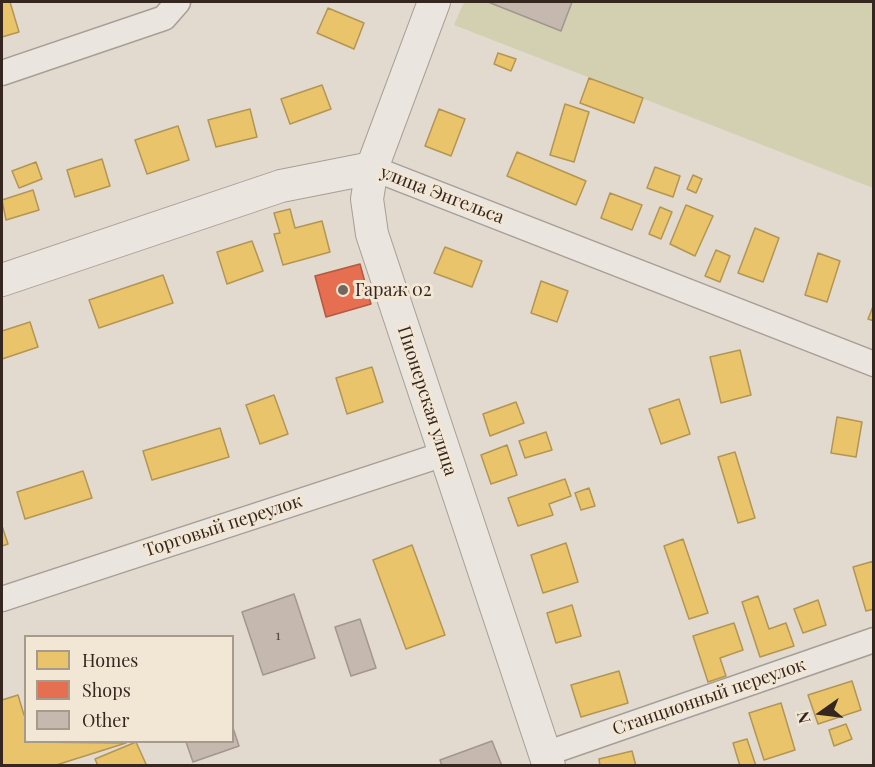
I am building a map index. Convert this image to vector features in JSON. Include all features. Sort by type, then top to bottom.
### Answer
[{"type":"street","name":"Пионерская улица","points":[[434,2],[372,168],[367,199],[372,234],[547,760]]},
{"type":"street","points":[[2,73],[171,10]]},
{"type":"street","name":"улица Энгельса","points":[[2,280],[281,186],[372,168],[873,364]]},
{"type":"street","name":"Торговый переулок","points":[[2,599],[444,454]]},
{"type":"street","name":"Станционный переулок","points":[[547,760],[873,640]]},
{"type":"shaded area","points":[[464,2],[873,2],[873,188],[454,25]]},
{"type":"building: Homes","points":[[2,2],[10,2],[19,32],[2,37]]},
{"type":"building: Homes","points":[[328,8],[364,23],[354,49],[317,33]]},
{"type":"building: Homes","points":[[498,53],[516,59],[511,71],[494,64]]},
{"type":"building: Homes","points":[[589,78],[643,98],[634,123],[580,103]]},
{"type":"building: Homes","points":[[322,85],[331,109],[290,124],[281,99]]},
{"type":"building: Homes","points":[[565,104],[589,112],[574,162],[550,155]]},
{"type":"building: Homes","points":[[250,109],[257,137],[216,147],[208,120]]},
{"type":"building: Homes","points":[[439,109],[465,119],[451,156],[425,146]]},
{"type":"building: Homes","points":[[178,126],[189,160],[147,174],[135,140]]},
{"type":"building: Homes","points":[[517,152],[586,181],[576,205],[507,176]]},
{"type":"building: Homes","points":[[102,159],[110,186],[75,197],[67,170]]},
{"type":"building: Homes","points":[[36,162],[42,179],[19,188],[12,171]]},
{"type":"building: Homes","points":[[655,167],[680,176],[673,197],[647,188]]},
{"type":"building: Homes","points":[[693,175],[702,179],[696,193],[687,189]]},
{"type":"building: Homes","points":[[33,190],[39,210],[6,220],[2,200]]},
{"type":"building: Homes","points":[[610,193],[642,205],[632,230],[601,218]]},
{"type":"building: Homes","points":[[686,205],[713,216],[695,256],[670,244]]},
{"type":"building: Homes","points":[[660,207],[672,212],[661,239],[649,234]]},
{"type":"building: Homes","points":[[290,209],[295,228],[322,221],[330,252],[283,265],[274,234],[280,233],[274,213]]},
{"type":"building: Homes","points":[[755,228],[779,238],[763,282],[738,273]]},
{"type":"building: Homes","points":[[252,241],[263,271],[227,284],[217,252]]},
{"type":"building: Homes","points":[[445,247],[482,261],[472,287],[434,273]]},
{"type":"building: Homes","points":[[716,250],[730,256],[720,282],[705,276]]},
{"type":"building: Homes","points":[[818,253],[840,261],[827,302],[805,295]]},
{"type":"building: Homes","points":[[163,275],[173,303],[99,328],[89,300]]},
{"type":"building: Homes","points":[[541,281],[568,291],[557,322],[531,313]]},
{"type":"building: Homes","points":[[874,304],[874,321],[868,319]]},
{"type":"building: Homes","points":[[30,322],[38,347],[2,359],[2,331]]},
{"type":"building: Homes","points":[[740,350],[751,395],[721,403],[710,357]]},
{"type":"building: Homes","points":[[372,367],[383,402],[347,414],[336,378]]},
{"type":"building: Homes","points":[[274,395],[288,434],[260,444],[246,405]]},
{"type":"building: Homes","points":[[679,399],[690,434],[661,444],[649,409]]},
{"type":"building: Homes","points":[[516,402],[524,423],[490,436],[483,414]]},
{"type":"building: Homes","points":[[837,417],[862,422],[856,457],[831,453]]},
{"type":"building: Homes","points":[[220,428],[229,457],[152,480],[143,451]]},
{"type":"building: Homes","points":[[546,432],[552,450],[525,458],[519,441]]},
{"type":"building: Homes","points":[[507,445],[517,475],[491,484],[481,455]]},
{"type":"building: Homes","points":[[735,452],[755,518],[738,523],[718,457]]},
{"type":"building: Homes","points":[[83,471],[92,498],[25,519],[17,492]]},
{"type":"building: Homes","points":[[565,479],[571,496],[549,504],[553,515],[518,526],[508,498]]},
{"type":"building: Homes","points":[[589,488],[595,506],[581,510],[575,493]]},
{"type":"building: Homes","points":[[2,526],[8,544],[2,546]]},
{"type":"building: Homes","points":[[683,539],[708,613],[689,619],[664,546]]},
{"type":"building: Homes","points":[[566,543],[578,582],[543,593],[531,555]]},
{"type":"building: Homes","points":[[412,545],[445,635],[406,649],[373,560]]},
{"type":"building: Homes","points":[[874,561],[874,609],[866,611],[853,567]]},
{"type":"building: Homes","points":[[758,596],[769,629],[786,623],[794,646],[760,657],[742,602]]},
{"type":"building: Homes","points":[[818,600],[826,625],[803,633],[794,609]]},
{"type":"building: Homes","points":[[572,605],[581,636],[556,643],[547,613]]},
{"type":"building: Homes","points":[[734,623],[743,650],[720,658],[726,676],[708,682],[693,636]]},
{"type":"building: Homes","points":[[619,671],[628,703],[581,717],[571,685]]},
{"type":"building: Homes","points":[[852,681],[861,710],[818,724],[808,695]]},
{"type":"building: Homes","points":[[18,695],[24,715],[24,743],[126,743],[53,766],[2,766],[2,700]]},
{"type":"building: Homes","points":[[781,703],[795,750],[764,760],[749,713]]},
{"type":"building: Homes","points":[[846,724],[852,739],[834,746],[829,730]]},
{"type":"building: Homes","points":[[747,739],[756,766],[740,766],[733,743]]},
{"type":"building: Homes","points":[[136,743],[146,764],[142,766],[98,766],[95,759]]},
{"type":"building: Homes","points":[[632,751],[636,766],[600,766],[599,759]]},
{"type":"building: Shops","name":"Гараж 02","points":[[360,264],[371,304],[326,317],[315,276]]},
{"type":"building: Other","points":[[488,2],[572,2],[561,31]]},
{"type":"building: Other","points":[[294,594],[315,658],[263,675],[242,612]]},
{"type":"building: Other","points":[[360,619],[376,668],[351,676],[335,627]]},
{"type":"building: Other","points":[[234,731],[239,746],[193,762],[186,743],[234,743]]},
{"type":"building: Other","points":[[492,741],[502,766],[442,766],[440,760]]},
{"type":"place","name":"Гараж 02","points":[[343,290]]}]
